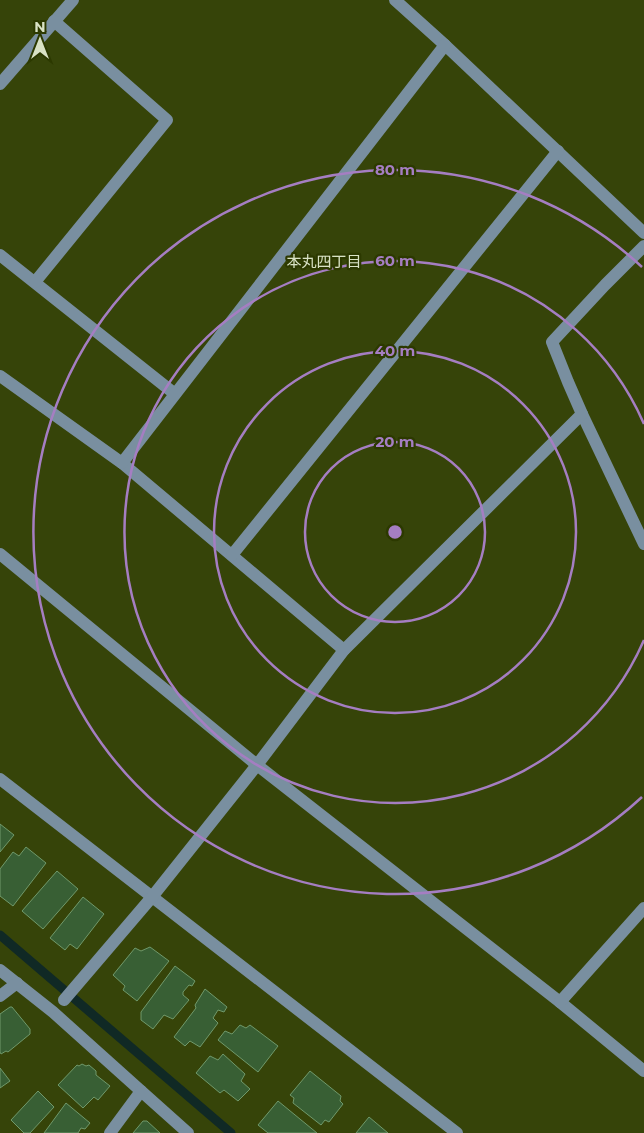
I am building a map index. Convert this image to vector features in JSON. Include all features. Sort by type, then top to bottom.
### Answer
[{"type":"street","points":[[0,84],[73,0]]},
{"type":"street","points":[[395,0],[644,233]]},
{"type":"street","points":[[35,282],[167,120],[54,22]]},
{"type":"street","points":[[122,463],[445,45]]},
{"type":"street","points":[[232,555],[558,151]]},
{"type":"street","points":[[644,246],[552,342],[582,414],[644,544]]},
{"type":"street","points":[[0,255],[175,394]]},
{"type":"street","points":[[0,376],[122,463],[344,650]]},
{"type":"street","points":[[64,1000],[152,897],[257,765],[344,650],[582,414]]},
{"type":"street","points":[[0,554],[257,765],[644,1070]]},
{"type":"street","points":[[0,779],[457,1133]]},
{"type":"street","points":[[560,1002],[644,908]]},
{"type":"street","points":[[0,970],[53,1012],[188,1133]]},
{"type":"street","points":[[0,996],[16,984]]},
{"type":"street","points":[[110,1133],[141,1091]]},
{"type":"building","points":[[0,824],[14,835],[0,852]]},
{"type":"building","points":[[26,847],[46,863],[13,906],[0,896],[0,869],[13,852],[19,856]]},
{"type":"building","points":[[57,871],[78,889],[43,929],[22,911]]},
{"type":"building","points":[[83,897],[104,914],[77,949],[70,944],[65,950],[50,938]]},
{"type":"building","points":[[150,947],[169,961],[137,1001],[123,990],[125,986],[113,975],[135,948],[141,951]]},
{"type":"building","points":[[175,966],[195,981],[192,986],[189,985],[183,992],[183,995],[189,1000],[173,1019],[164,1015],[153,1029],[141,1020],[141,1012]]},
{"type":"building","points":[[205,989],[227,1007],[224,1012],[218,1010],[213,1018],[218,1023],[200,1047],[190,1041],[185,1046],[174,1037],[196,1008],[195,1005]]},
{"type":"building","points":[[10,1007],[30,1029],[30,1034],[8,1052],[6,1051],[1,1054],[0,1014]]},
{"type":"building","points":[[240,1025],[246,1028],[250,1025],[278,1046],[258,1072],[218,1040],[225,1031],[232,1034]]},
{"type":"building","points":[[223,1054],[245,1074],[241,1081],[250,1089],[238,1101],[224,1090],[220,1093],[196,1073],[210,1056],[218,1060]]},
{"type":"building","points":[[77,1065],[89,1065],[96,1071],[96,1075],[110,1086],[98,1100],[94,1097],[83,1108],[58,1085]]},
{"type":"building","points":[[0,1068],[10,1081],[0,1088]]},
{"type":"building","points":[[310,1071],[341,1096],[340,1101],[343,1104],[329,1122],[325,1120],[321,1125],[293,1103],[294,1098],[290,1095]]},
{"type":"building","points":[[38,1091],[54,1107],[30,1133],[24,1133],[11,1120]]},
{"type":"building","points":[[278,1101],[317,1133],[268,1133],[258,1125]]},
{"type":"building","points":[[66,1103],[90,1123],[85,1129],[81,1128],[78,1133],[44,1133]]},
{"type":"building","points":[[369,1117],[388,1133],[356,1133]]},
{"type":"building","points":[[143,1121],[147,1121],[160,1133],[133,1133]]},
{"type":"waterway","points":[[0,935],[231,1133]]},
{"type":"district","name":"本丸四丁目","points":[[324,262]]}]
